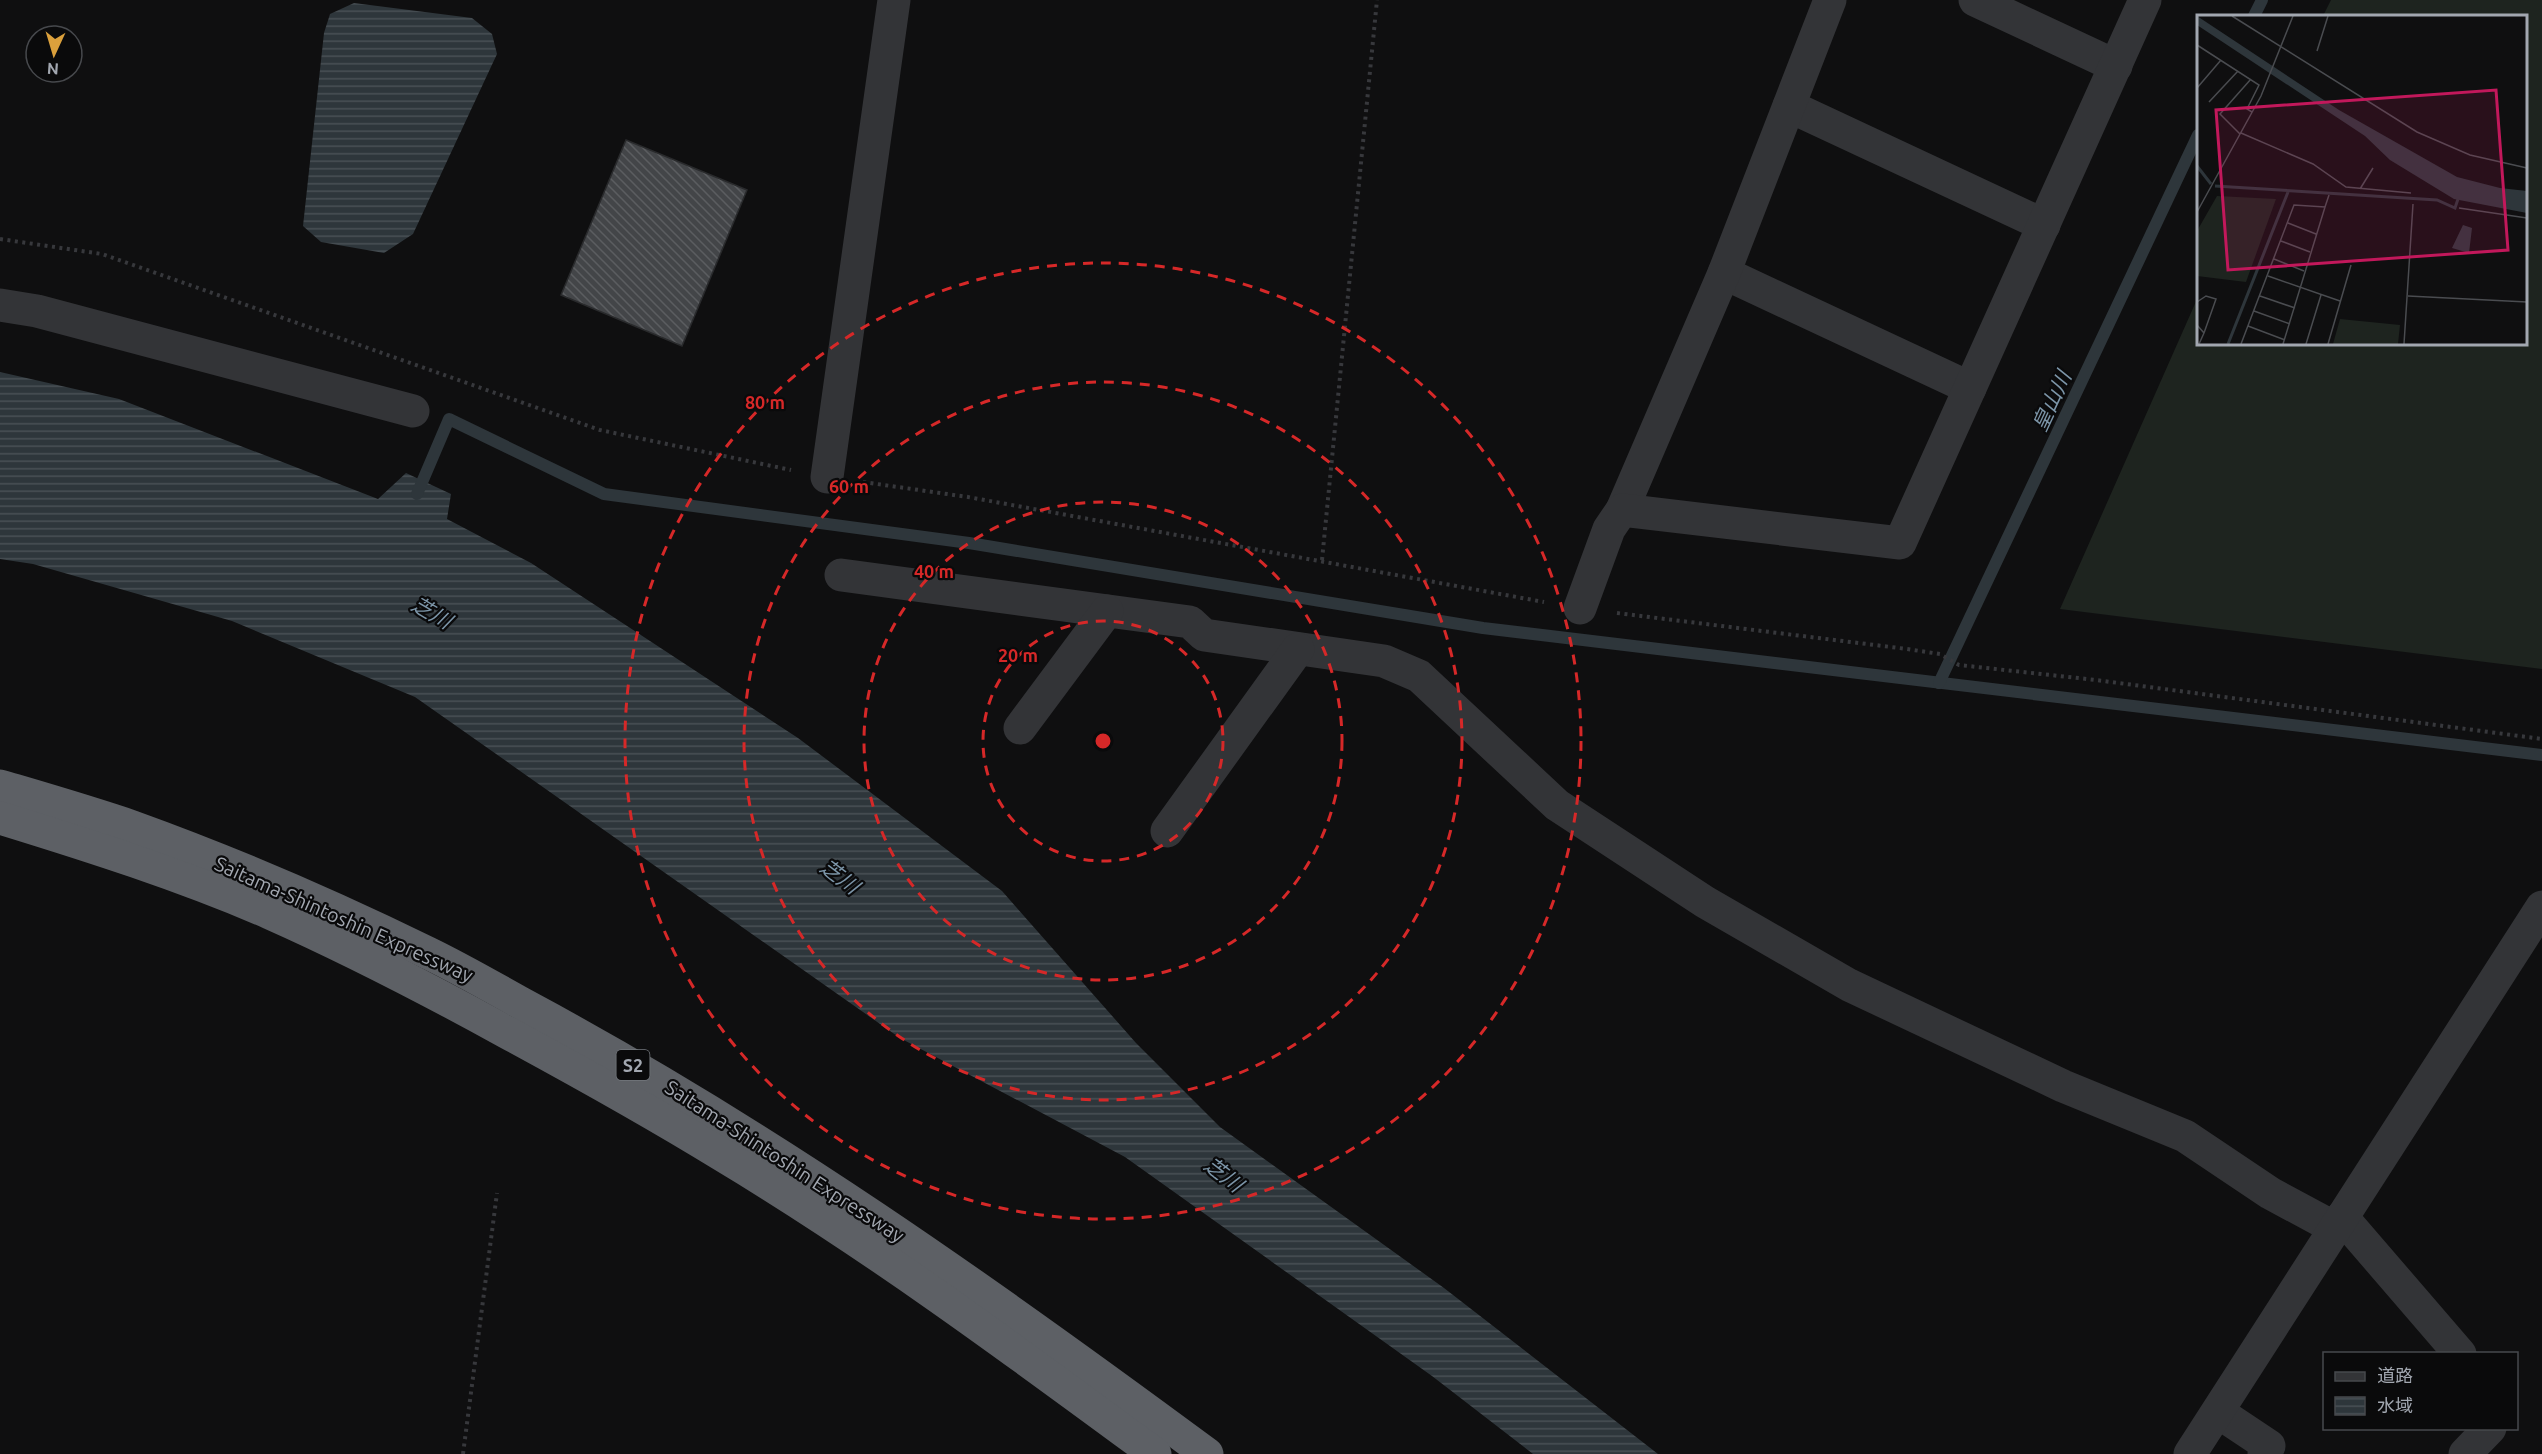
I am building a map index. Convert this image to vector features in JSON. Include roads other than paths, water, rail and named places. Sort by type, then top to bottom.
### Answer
[{"type":"highway","name":"Saitama-Shintoshin Expressway","points":[[0,786],[132,827],[283,886],[430,954],[597,1044],[740,1128],[878,1218],[1065,1349],[1207,1454]]},
{"type":"highway","name":"Saitama-Shintoshin Expressway","points":[[0,818],[121,855],[270,913],[415,982],[570,1066],[724,1156],[860,1244],[1044,1372],[1155,1454]]},
{"type":"street","points":[[827,477],[894,0]]},
{"type":"street","points":[[1580,609],[1609,529],[1622,510],[1724,273],[1830,0]]},
{"type":"street","points":[[1975,0],[2116,66]]},
{"type":"street","points":[[1622,510],[1900,543],[2145,0]]},
{"type":"street","points":[[1789,106],[2044,225]]},
{"type":"street","points":[[1724,273],[1970,388]]},
{"type":"street","points":[[0,306],[38,310],[413,411]]},
{"type":"street","points":[[841,575],[1190,622],[1204,635],[1384,661],[1419,676],[1557,805],[1705,902],[1849,985],[2063,1086],[2185,1136],[2270,1192],[2338,1223],[2459,1352]]},
{"type":"street","points":[[1020,728],[1107,611]]},
{"type":"street","points":[[1167,831],[1298,649]]},
{"type":"street","points":[[2190,1454],[2542,907]]},
{"type":"street","points":[[2218,1412],[2269,1446],[2264,1454]]},
{"type":"street","points":[[2465,1454],[2488,1430]]},
{"type":"water","points":[[354,3],[472,18],[492,34],[497,54],[413,234],[384,253],[321,242],[303,226],[324,33],[330,14]]},
{"type":"water","name":"芝川","points":[[0,372],[119,399],[378,499],[406,473],[451,494],[447,519],[531,563],[798,738],[1002,891],[1136,1043],[1220,1127],[1444,1288],[1658,1454],[1533,1454],[1432,1376],[1125,1157],[900,1038],[415,697],[232,621],[33,564],[0,559]]},
{"type":"waterway","name":"皇山川","points":[[2254,15],[2262,0]]},
{"type":"waterway","name":"皇山川","points":[[1939,683],[2197,137]]},
{"type":"waterway","points":[[417,494],[449,419],[604,494],[969,543],[1483,628],[2542,755]]}]
